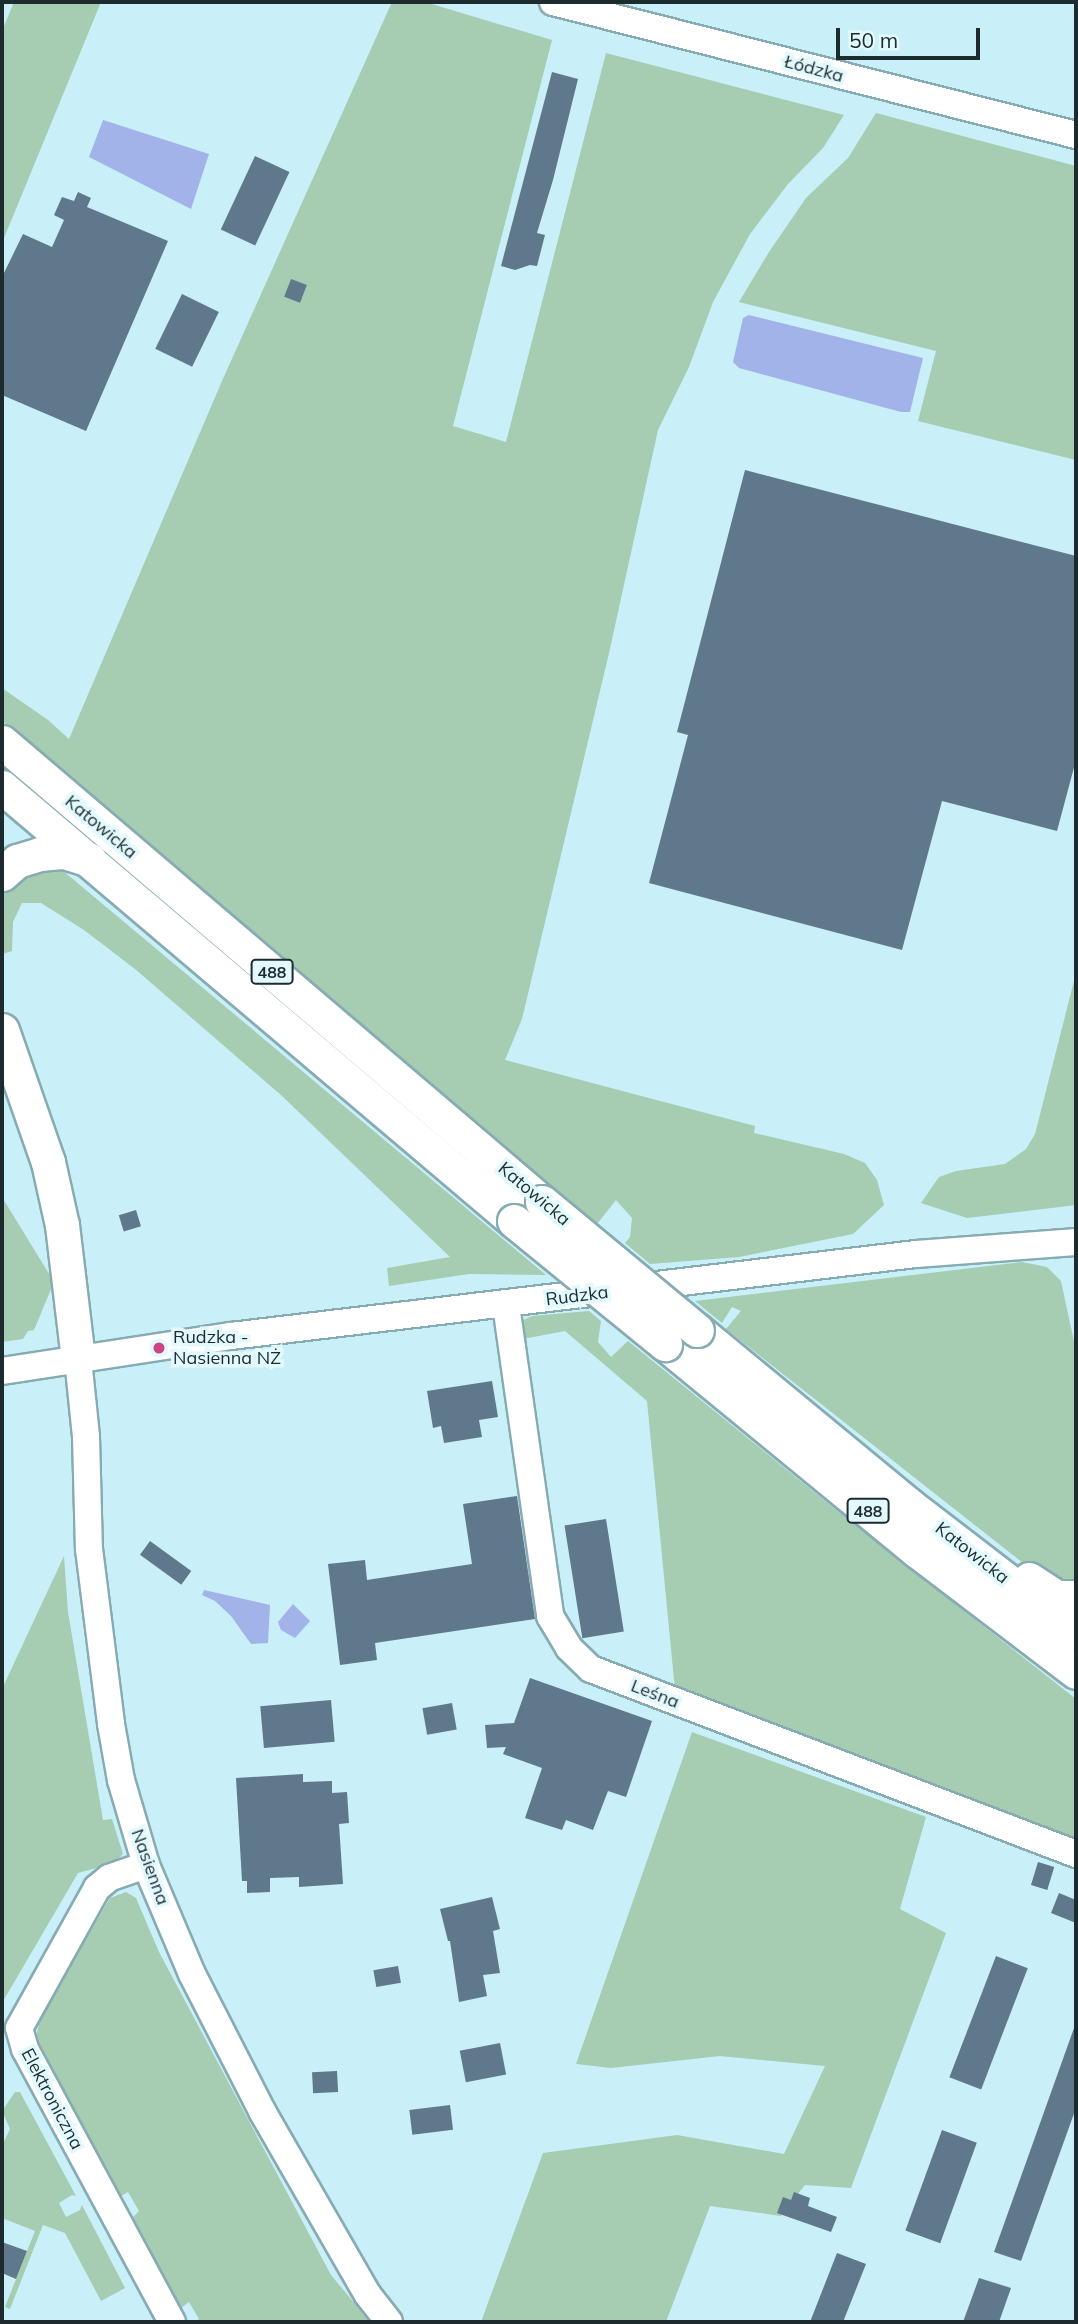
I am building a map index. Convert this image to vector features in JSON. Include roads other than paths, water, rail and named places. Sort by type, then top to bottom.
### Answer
[{"type":"main road","name":"Katowicka","points":[[2,743],[542,1202],[909,1505],[1072,1662]]},
{"type":"main road","name":"Katowicka","points":[[2,787],[514,1220],[916,1550],[1072,1662]]},
{"type":"main road","points":[[2,874],[17,861],[40,854],[64,852],[90,860]]},
{"type":"main road","points":[[2,1030],[48,1162],[61,1226],[79,1359]]},
{"type":"main road","points":[[757,1379],[853,1443],[1045,1592],[1057,1597],[1076,1597]]},
{"type":"street","name":"Łódzka","points":[[553,2],[1076,135]]},
{"type":"street","name":"Rudzka","points":[[2,1371],[232,1336],[916,1254],[1076,1242]]},
{"type":"street","name":"Leśna","points":[[506,1305],[551,1616],[569,1648],[591,1669],[1076,1854]]},
{"type":"street","name":"Nasienna","points":[[79,1359],[86,1437],[89,1549],[111,1724],[121,1780],[146,1865],[192,1974],[262,2111],[368,2295],[388,2322]]},
{"type":"street","name":"Elektroniczna","points":[[146,1865],[109,1878],[97,1888],[19,2028],[24,2049],[172,2322]]},
{"type":"water","points":[[103,120],[209,154],[191,209],[89,157]]},
{"type":"water","points":[[749,315],[923,358],[910,412],[901,412],[739,368],[733,362],[743,318]]},
{"type":"water","points":[[204,1590],[270,1605],[268,1643],[251,1644],[231,1616],[215,1601],[202,1595]]},
{"type":"water","points":[[293,1604],[310,1621],[295,1638],[281,1630],[278,1622]]},
{"type":"place","name":"Rudzka - Nasienna NŻ","points":[[159,1348]]}]
